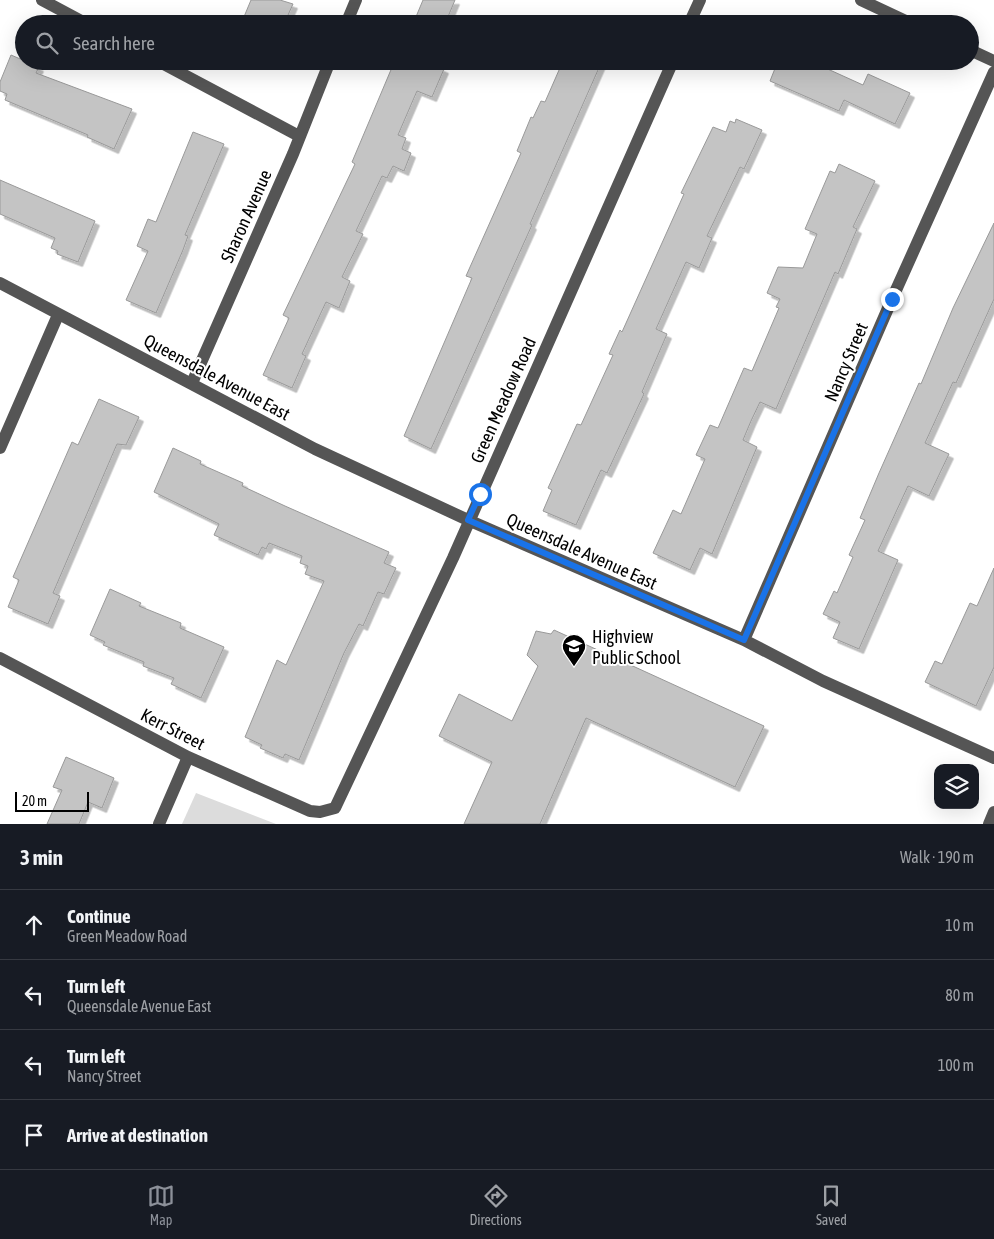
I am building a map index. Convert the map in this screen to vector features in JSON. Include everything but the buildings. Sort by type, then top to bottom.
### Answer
[{"type":"street","points":[[42,0],[70,15]]},
{"type":"street","points":[[350,15],[356,0]]},
{"type":"street","points":[[694,15],[700,0]]},
{"type":"street","points":[[861,0],[893,15]]},
{"type":"street","points":[[979,54],[994,61]]},
{"type":"street","points":[[175,70],[299,136]]},
{"type":"street","name":"Sharon Avenue","points":[[192,383],[293,154],[326,70]]},
{"type":"street","name":"Green Meadow Road","points":[[336,807],[468,520],[669,70]]},
{"type":"street","name":"Nancy Street","points":[[744,640],[892,299],[994,72]]},
{"type":"street","name":"Queensdale Avenue East","points":[[0,283],[315,449],[468,520],[744,640],[823,681],[994,758]]},
{"type":"street","points":[[0,448],[58,315]]},
{"type":"street","name":"Kerr Street","points":[[0,658],[188,757],[310,811],[325,812],[336,807]]},
{"type":"street","points":[[159,824],[188,757]]},
{"type":"street","points":[[988,824],[994,812]]},
{"type":"shaded area","points":[[196,793],[276,824],[182,824]]},
{"type":"place","name":"Highview Public School","points":[[574,667]]},
{"type":"route","points":[[480,494],[468,520],[744,640],[892,299]]}]
